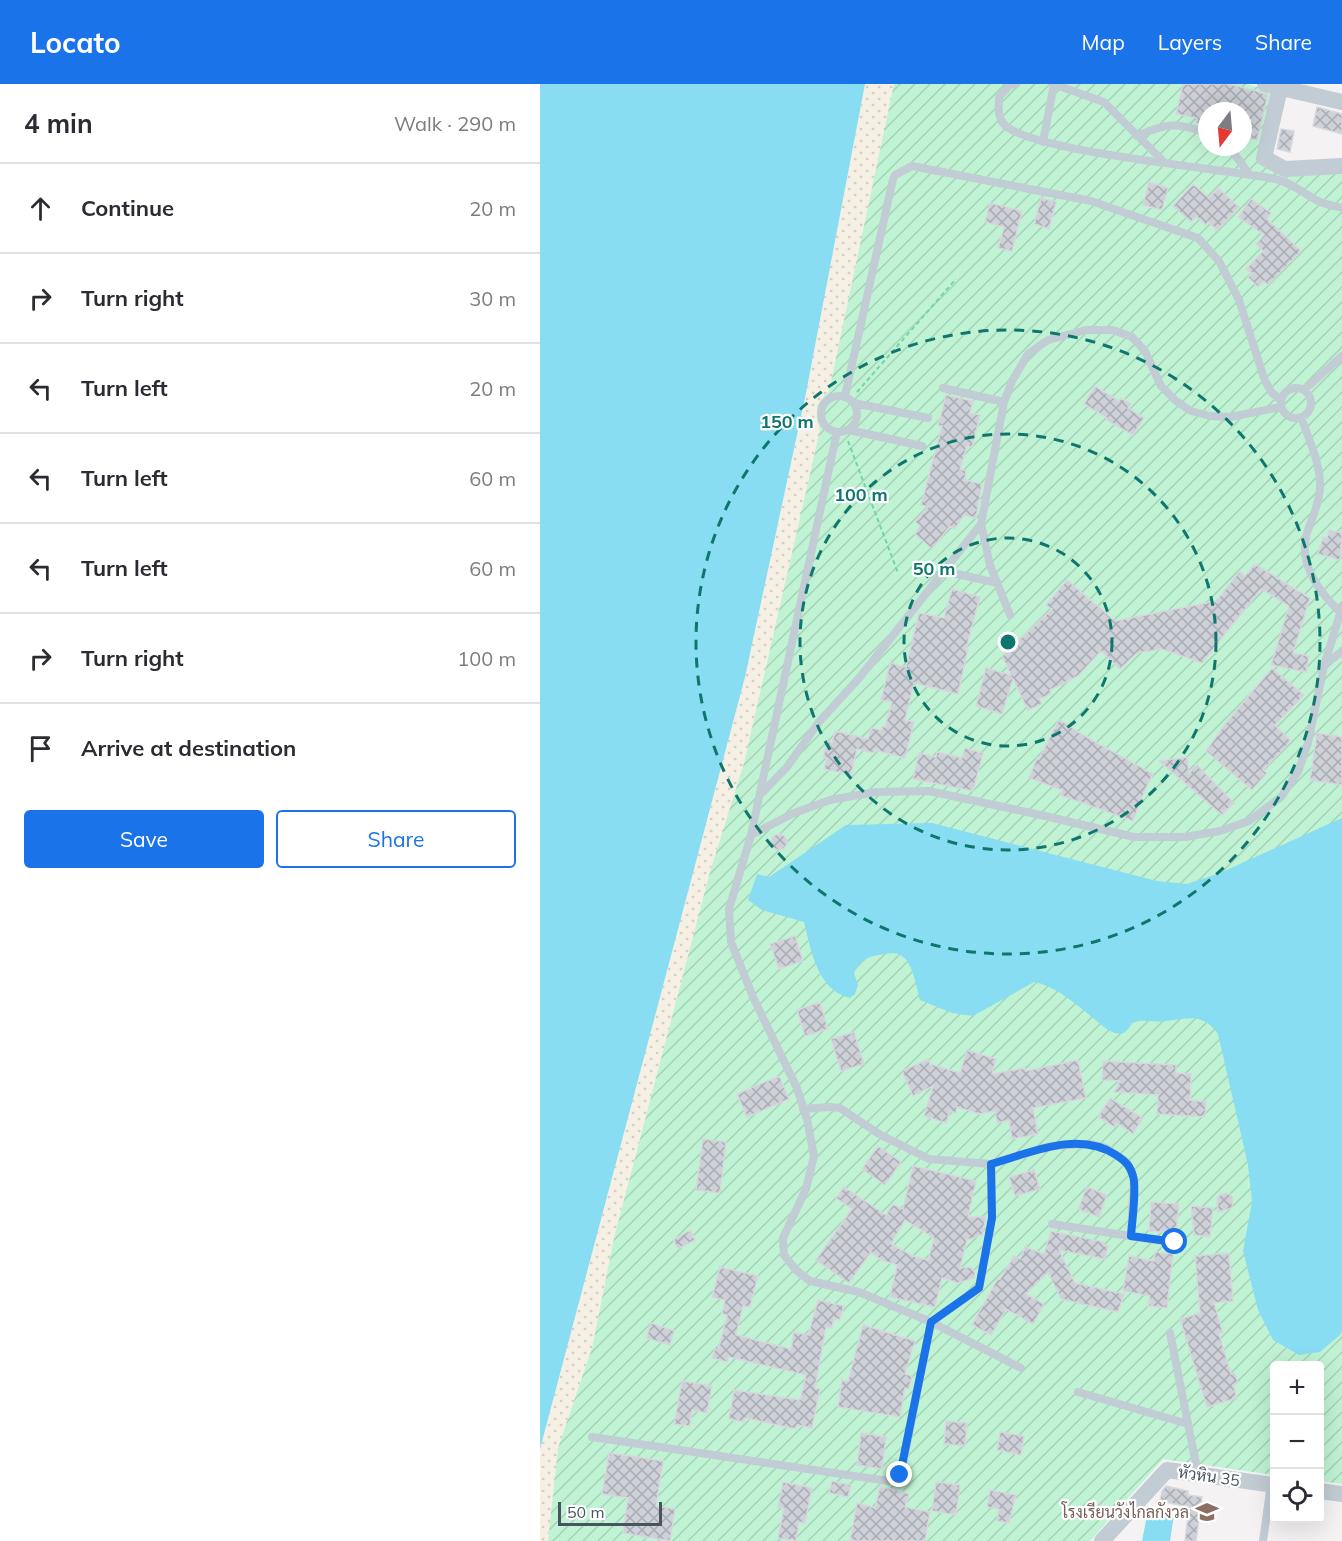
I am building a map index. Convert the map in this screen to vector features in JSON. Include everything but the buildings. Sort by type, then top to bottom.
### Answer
[{"type":"street","points":[[1342,102],[1272,86],[1264,158],[1285,169],[1342,166]]},
{"type":"street","name":"หัวหิน 35","points":[[1102,1541],[1167,1470],[1270,1485]]},
{"type":"street","points":[[1324,1492],[1342,1494]]},
{"type":"lane","points":[[1016,84],[1010,85],[999,97],[999,114],[1004,125],[1020,135],[1042,142],[1165,164],[1278,179],[1323,203],[1342,208]]},
{"type":"lane","points":[[1042,142],[1053,84],[1104,102],[1165,164]]},
{"type":"lane","points":[[1137,136],[1162,125],[1188,126],[1198,130]]},
{"type":"lane","points":[[1236,156],[1250,175]]},
{"type":"lane","points":[[1021,1368],[931,1322],[859,1292],[810,1281],[796,1270],[784,1255],[783,1238],[806,1189],[814,1156],[797,1088],[753,997],[731,942],[729,909],[751,835],[843,431],[856,422],[858,416],[850,400],[895,175],[912,166],[1091,201],[1198,238],[1219,261],[1239,300],[1265,381],[1272,393],[1290,417],[1301,417],[1307,413],[1311,404],[1309,395],[1304,390],[1292,388],[1284,393],[1281,403]]},
{"type":"lane","points":[[1010,615],[990,565],[981,524],[1004,402],[1012,381],[1028,354],[1048,340],[1086,330],[1113,330],[1132,337],[1145,351],[1161,386],[1176,401],[1191,411],[1210,416],[1230,417],[1281,403]]},
{"type":"lane","points":[[1304,390],[1342,356]]},
{"type":"lane","points":[[943,388],[1004,402]]},
{"type":"lane","points":[[922,446],[828,428],[824,424],[821,411],[827,400],[839,395],[850,400],[928,418]]},
{"type":"lane","points":[[751,835],[794,813],[830,800],[876,792],[929,792],[1134,837],[1185,837],[1220,831],[1249,821],[1281,797],[1298,772],[1308,743],[1324,666],[1341,611],[1313,579],[1305,561],[1305,542],[1317,507],[1320,488],[1319,471],[1301,417]]},
{"type":"lane","points":[[759,796],[787,767],[819,722],[860,677],[981,524]]},
{"type":"lane","points":[[944,571],[997,583]]},
{"type":"lane","points":[[1324,666],[1342,651]]},
{"type":"lane","points":[[804,1109],[840,1108],[879,1134],[929,1159],[991,1164],[1050,1146],[1090,1144],[1106,1148],[1127,1162],[1134,1178],[1131,1236]]},
{"type":"lane","points":[[592,1437],[799,1469],[888,1481],[896,1480],[903,1464],[931,1322],[979,1288],[992,1218],[991,1164]]},
{"type":"lane","points":[[1052,1224],[1175,1242]]},
{"type":"lane","points":[[1170,1333],[1198,1474]]},
{"type":"lane","points":[[1078,1392],[1188,1424]]},
{"type":"lane","points":[[1263,1541],[1270,1502]]},
{"type":"path","points":[[850,400],[956,279]]},
{"type":"path","points":[[843,431],[898,573]]},
{"type":"sand","points":[[865,84],[895,84],[829,391],[819,404],[817,419],[820,430],[744,763],[710,872],[614,1238],[592,1348],[558,1448],[548,1541],[540,1541],[540,1449],[745,677],[806,393]]},
{"type":"green space","points":[[894,84],[1246,84],[1275,91],[1258,162],[1342,172],[1342,1484],[1324,1482],[1324,1361],[1270,1361],[1270,1474],[1163,1459],[1090,1541],[548,1541],[558,1448],[592,1348],[614,1238],[710,872],[744,763],[820,430],[817,409],[829,391]]},
{"type":"water","points":[[540,84],[865,84],[806,393],[745,677],[540,1449]]},
{"type":"water","points":[[1342,818],[1342,1330],[1341,1334],[1320,1352],[1299,1355],[1273,1340],[1258,1310],[1243,1251],[1252,1202],[1248,1165],[1218,1034],[1206,1022],[1188,1018],[1141,1021],[1132,1023],[1125,1032],[1116,1033],[1108,1030],[1063,995],[1034,982],[973,1016],[952,1013],[920,1000],[907,961],[893,953],[871,957],[861,963],[854,973],[858,985],[855,994],[850,998],[839,994],[823,978],[817,968],[804,922],[762,910],[748,900],[757,874],[769,877],[846,825],[932,823],[1157,881],[1187,884],[1220,873]]},
{"type":"water","points":[[1148,1510],[1174,1515],[1170,1541],[1142,1541]]},
{"type":"place","name":"โรงเรียนวังไกลกังวล","points":[[1207,1512]]},
{"type":"route","points":[[900,1475],[931,1322],[979,1288],[992,1218],[991,1164],[1050,1146],[1090,1144],[1106,1148],[1127,1162],[1134,1178],[1131,1236],[1175,1242]]}]
